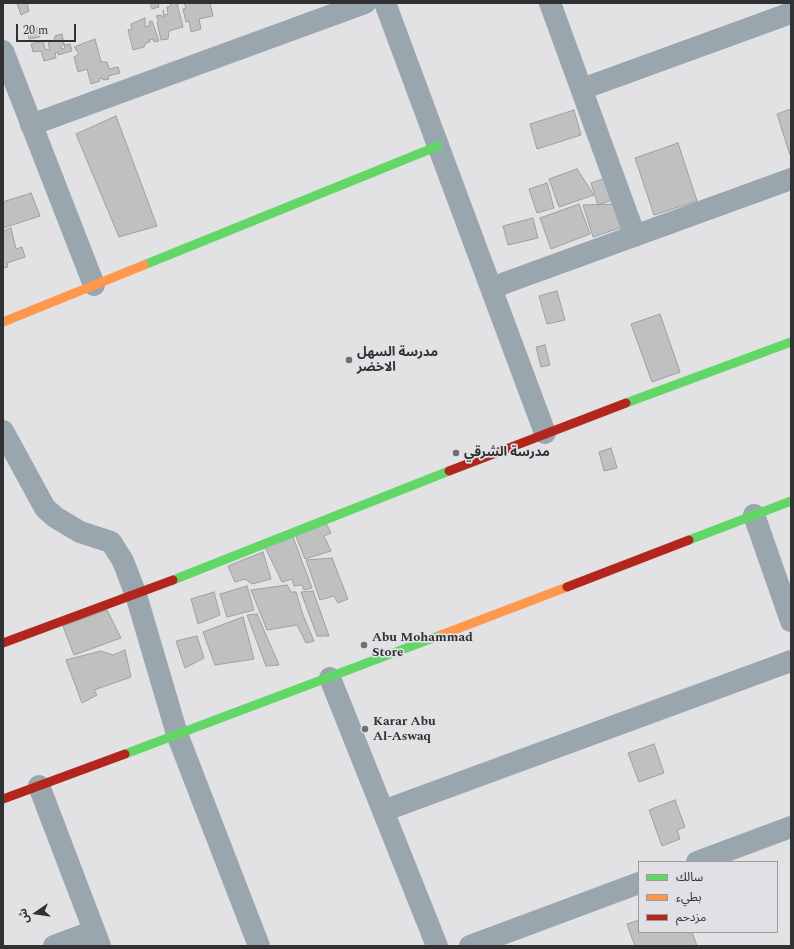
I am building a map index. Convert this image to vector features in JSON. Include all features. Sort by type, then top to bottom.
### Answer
[{"type":"street","points":[[31,126],[365,3]]},
{"type":"street","points":[[385,3],[545,433]]},
{"type":"street","points":[[550,3],[635,236]]},
{"type":"street","points":[[582,89],[791,13]]},
{"type":"street","points":[[3,51],[94,285]]},
{"type":"street","points":[[3,322],[438,146]]},
{"type":"street","points":[[491,288],[791,179]]},
{"type":"street","points":[[3,643],[136,595],[545,433],[791,342]]},
{"type":"street","points":[[3,431],[44,508],[54,517],[80,532],[112,542],[123,561],[136,595],[176,734],[259,946]]},
{"type":"street","points":[[3,799],[330,678],[791,501]]},
{"type":"street","points":[[754,515],[791,621]]},
{"type":"street","points":[[383,811],[791,661]]},
{"type":"street","points":[[330,678],[437,946]]},
{"type":"street","points":[[39,786],[97,938],[54,946]]},
{"type":"street","points":[[700,861],[791,827]]},
{"type":"street","points":[[470,946],[638,884]]},
{"type":"building","points":[[17,3],[27,3],[29,11],[21,15]]},
{"type":"building","points":[[150,3],[158,3],[159,7],[152,9]]},
{"type":"building","points":[[170,3],[177,3],[183,27],[169,31],[168,39],[161,40],[157,22],[159,21],[156,16],[161,15],[164,17],[163,10],[164,15],[168,14],[167,7],[171,6]]},
{"type":"building","points":[[184,3],[210,3],[213,16],[199,19],[201,29],[191,32],[189,21],[186,22],[183,9],[186,8]]},
{"type":"building","points":[[145,18],[145,27],[150,25],[149,22],[152,21],[159,41],[154,42],[153,39],[149,40],[150,42],[146,43],[144,47],[133,50],[128,30],[132,29],[131,24]]},
{"type":"building","points":[[38,28],[40,37],[29,39],[28,32]]},
{"type":"building","points":[[62,34],[64,44],[61,46],[61,49],[65,48],[64,45],[70,44],[72,51],[58,55],[58,52],[55,53],[56,58],[44,61],[41,51],[33,52],[31,44],[43,41],[45,49],[50,50],[48,43],[54,40],[55,36]]},
{"type":"building","points":[[95,39],[101,62],[107,62],[109,69],[118,67],[120,73],[108,76],[109,79],[99,79],[100,81],[91,84],[87,69],[78,72],[74,57],[79,54],[74,47]]},
{"type":"building","points":[[791,109],[791,155],[790,155],[777,114]]},
{"type":"building","points":[[574,110],[581,135],[537,149],[530,124]]},
{"type":"building","points":[[116,116],[157,226],[119,237],[76,134]]},
{"type":"building","points":[[678,143],[697,201],[654,215],[635,158]]},
{"type":"building","points":[[577,169],[594,195],[559,207],[549,179]]},
{"type":"building","points":[[611,176],[618,198],[598,205],[591,183]]},
{"type":"building","points":[[547,183],[554,208],[537,213],[529,189]]},
{"type":"building","points":[[31,193],[40,216],[3,228],[3,202]]},
{"type":"building","points":[[579,204],[590,234],[551,249],[540,218]]},
{"type":"building","points":[[618,204],[626,226],[593,237],[583,205]]},
{"type":"building","points":[[533,218],[538,238],[508,245],[503,226]]},
{"type":"building","points":[[11,228],[16,249],[22,247],[25,257],[7,263],[8,267],[3,268],[3,231]]},
{"type":"building","points":[[557,291],[565,320],[547,324],[539,296]]},
{"type":"building","points":[[660,314],[680,372],[652,382],[631,324]]},
{"type":"building","points":[[545,345],[550,365],[541,367],[536,347]]},
{"type":"building","points":[[611,448],[617,468],[604,471],[599,452]]},
{"type":"building","points":[[325,521],[331,533],[324,536],[331,551],[305,559],[295,534]]},
{"type":"building","points":[[293,537],[312,588],[304,590],[302,585],[294,586],[292,579],[282,582],[265,547]]},
{"type":"building","points":[[263,552],[271,579],[252,584],[245,579],[235,582],[228,566]]},
{"type":"building","points":[[332,558],[348,599],[338,603],[334,596],[320,600],[306,560]]},
{"type":"building","points":[[287,585],[291,592],[296,592],[303,615],[314,641],[306,643],[297,625],[267,630],[251,590]]},
{"type":"building","points":[[247,586],[254,610],[227,617],[220,594]]},
{"type":"building","points":[[313,591],[329,636],[317,636],[301,592]]},
{"type":"building","points":[[214,592],[220,615],[198,624],[191,599]]},
{"type":"building","points":[[107,610],[121,638],[74,655],[63,626]]},
{"type":"building","points":[[257,614],[279,665],[266,666],[247,615]]},
{"type":"building","points":[[243,617],[254,659],[215,665],[203,632]]},
{"type":"building","points":[[197,636],[204,658],[185,668],[176,641]]},
{"type":"building","points":[[125,650],[131,677],[94,690],[97,695],[82,703],[66,660],[101,651],[113,655]]},
{"type":"building","points":[[654,744],[664,773],[639,782],[628,753]]},
{"type":"building","points":[[675,800],[685,827],[677,830],[680,839],[662,846],[649,810]]},
{"type":"building","points":[[638,920],[638,933],[692,933],[697,946],[635,946],[627,924]]},
{"type":"traffic: fast","points":[[144,265],[438,146]]},
{"type":"traffic: fast","points":[[626,403],[791,342]]},
{"type":"traffic: fast","points":[[173,580],[449,471]]},
{"type":"traffic: fast","points":[[689,540],[791,501]]},
{"type":"traffic: fast","points":[[125,754],[441,635]]},
{"type":"traffic: slow","points":[[3,322],[144,265]]},
{"type":"traffic: slow","points":[[441,635],[567,587]]},
{"type":"traffic: jam","points":[[449,471],[626,403]]},
{"type":"traffic: jam","points":[[567,587],[689,540]]},
{"type":"traffic: jam","points":[[3,643],[173,580]]},
{"type":"traffic: jam","points":[[3,799],[125,754]]},
{"type":"place","name":"مدرسة السهل الاخضر","points":[[349,360]]},
{"type":"place","name":"مدرسة الشرقي","points":[[456,453]]},
{"type":"place","name":"Abu Mohammad Store","points":[[364,645]]},
{"type":"place","name":"Karar Abu Al-Aswaq","points":[[365,729]]}]
